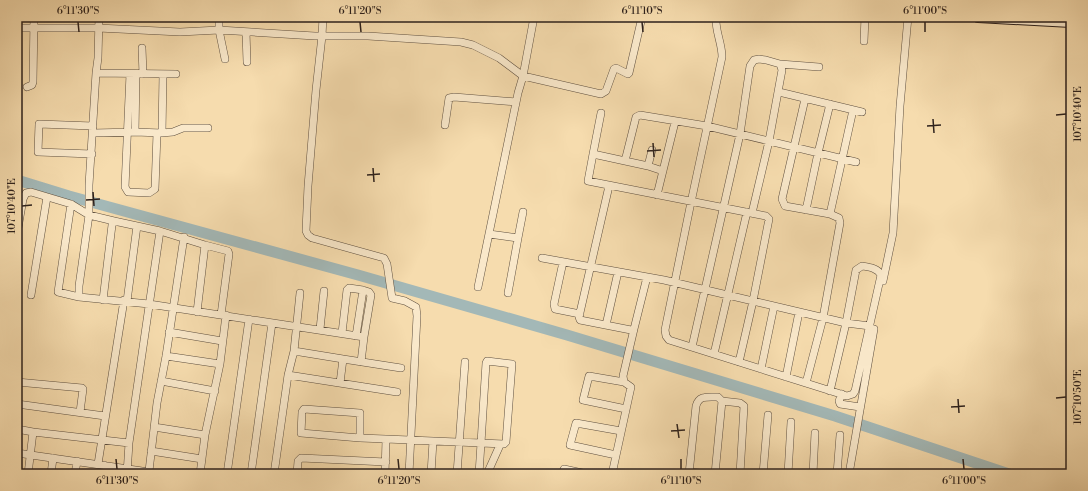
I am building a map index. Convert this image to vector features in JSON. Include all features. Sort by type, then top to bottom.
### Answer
[{"type":"main road","points":[[978,17],[1071,22]]},
{"type":"street","points":[[27,87],[32,85],[33,82],[34,17]]},
{"type":"street","points":[[79,297],[79,286],[89,212],[89,185],[98,58],[98,17]]},
{"type":"street","points":[[219,17],[219,30],[225,59]]},
{"type":"street","points":[[323,17],[314,104],[306,231],[312,238],[384,258],[387,264],[391,296],[394,299],[405,301],[415,306],[417,311],[409,474]]},
{"type":"street","points":[[478,287],[516,102],[523,76],[534,17]]},
{"type":"street","points":[[17,28],[98,28],[180,32],[219,30],[322,36],[368,36],[461,42],[473,45],[499,58],[523,76],[598,93],[604,93],[614,69],[616,68],[628,74],[629,73],[642,17]]},
{"type":"street","points":[[716,17],[715,26],[722,46],[722,57],[691,200],[665,330],[666,336],[669,340],[830,391],[848,396],[853,394],[855,391],[870,326],[881,275],[876,269],[862,266],[856,270],[846,323],[830,391]]},
{"type":"street","points":[[864,41],[865,17]]},
{"type":"street","points":[[849,474],[892,233],[900,106],[908,17]]},
{"type":"street","points":[[246,32],[246,62]]},
{"type":"street","points":[[142,48],[136,74],[126,187],[128,192],[144,194],[152,192],[155,187],[163,74]]},
{"type":"street","points":[[692,347],[740,134],[750,66],[754,60],[759,59],[780,64],[819,67]]},
{"type":"street","points":[[714,354],[727,295],[769,141],[779,92],[782,70],[780,64]]},
{"type":"street","points":[[96,73],[176,74]]},
{"type":"street","points":[[779,92],[862,112]]},
{"type":"street","points":[[444,125],[449,98],[454,96],[516,102]]},
{"type":"street","points":[[805,99],[782,199],[783,204],[784,206],[830,214],[839,218],[840,223],[822,318],[806,383]]},
{"type":"street","points":[[806,210],[830,104]]},
{"type":"street","points":[[830,214],[841,158],[853,110]]},
{"type":"street","points":[[601,113],[588,181],[657,196],[691,200],[766,216],[768,219],[753,301],[739,362]]},
{"type":"street","points":[[625,161],[638,115],[640,115],[674,122],[707,126],[856,162]]},
{"type":"street","points":[[657,196],[674,122]]},
{"type":"street","points":[[92,154],[38,152],[39,124],[93,130],[160,133],[172,132],[183,128],[208,128]]},
{"type":"street","points":[[648,166],[652,150]]},
{"type":"street","points":[[593,154],[648,166],[663,171]]},
{"type":"street","points":[[609,186],[590,267],[580,320],[631,330],[634,329]]},
{"type":"street","points":[[17,234],[23,199],[26,193],[31,192],[72,204],[114,221],[184,237],[228,251],[230,254],[223,315],[220,364],[205,435],[200,474]]},
{"type":"street","points":[[31,295],[47,197]]},
{"type":"street","points":[[72,204],[58,292],[79,297],[173,307],[197,312],[360,336]]},
{"type":"street","points":[[508,293],[523,212]]},
{"type":"street","points":[[103,300],[112,225],[114,221]]},
{"type":"street","points":[[102,474],[102,440],[105,416],[126,301],[137,226]]},
{"type":"street","points":[[127,471],[129,443],[160,231]]},
{"type":"street","points":[[489,234],[518,238]]},
{"type":"street","points":[[151,472],[151,451],[154,427],[184,237]]},
{"type":"street","points":[[197,312],[206,245]]},
{"type":"street","points":[[542,258],[647,277],[822,318],[870,326]]},
{"type":"street","points":[[563,262],[554,304],[555,309],[580,314]]},
{"type":"street","points":[[606,325],[618,272]]},
{"type":"street","points":[[624,382],[623,376],[647,277]]},
{"type":"street","points":[[342,333],[347,290],[349,288],[363,290],[360,336],[361,362]]},
{"type":"street","points":[[320,330],[324,291]]},
{"type":"street","points":[[274,474],[288,375],[294,352],[300,293]]},
{"type":"street","points":[[761,369],[774,306]]},
{"type":"street","points":[[786,377],[800,312]]},
{"type":"street","points":[[227,474],[249,319]]},
{"type":"street","points":[[251,474],[272,323]]},
{"type":"street","points":[[169,332],[222,341]]},
{"type":"street","points":[[294,352],[401,368]]},
{"type":"street","points":[[166,356],[220,364]]},
{"type":"street","points":[[340,383],[343,359]]},
{"type":"street","points":[[360,438],[360,413],[304,409],[302,412],[301,433],[360,438],[386,438],[481,443],[500,445],[506,444],[511,364],[489,361],[486,363],[481,443],[479,474]]},
{"type":"street","points":[[457,474],[465,362]]},
{"type":"street","points":[[288,375],[397,392]]},
{"type":"street","points":[[612,474],[631,387],[624,382],[589,376],[583,400],[626,409]]},
{"type":"street","points":[[161,381],[215,391]]},
{"type":"street","points":[[17,382],[82,388],[80,412]]},
{"type":"street","points":[[842,394],[839,401],[840,404],[860,408]]},
{"type":"street","points":[[711,474],[689,473],[697,402],[704,396],[718,397],[722,401],[740,403],[744,406],[740,474]]},
{"type":"street","points":[[715,474],[722,401]]},
{"type":"street","points":[[17,404],[105,416]]},
{"type":"street","points":[[763,474],[768,415]]},
{"type":"street","points":[[788,474],[791,422]]},
{"type":"street","points":[[616,456],[570,445],[576,423],[621,431]]},
{"type":"street","points":[[154,427],[205,435]]},
{"type":"street","points":[[17,430],[129,443]]},
{"type":"street","points":[[28,474],[33,432]]},
{"type":"street","points":[[813,474],[815,433]]},
{"type":"street","points":[[837,474],[840,435]]},
{"type":"street","points":[[385,474],[386,438]]},
{"type":"street","points":[[431,474],[433,441]]},
{"type":"street","points":[[487,474],[500,445]]},
{"type":"street","points":[[151,451],[202,459]]},
{"type":"street","points":[[17,453],[101,464],[127,471],[163,474]]},
{"type":"street","points":[[51,474],[53,458]]},
{"type":"street","points":[[297,474],[298,461],[301,458],[386,462]]},
{"type":"street","points":[[75,474],[77,461]]},
{"type":"street","points":[[562,474],[564,469],[587,474]]},
{"type":"waterway","points":[[17,180],[69,196],[358,275],[567,335],[835,416],[1009,474]]}]
